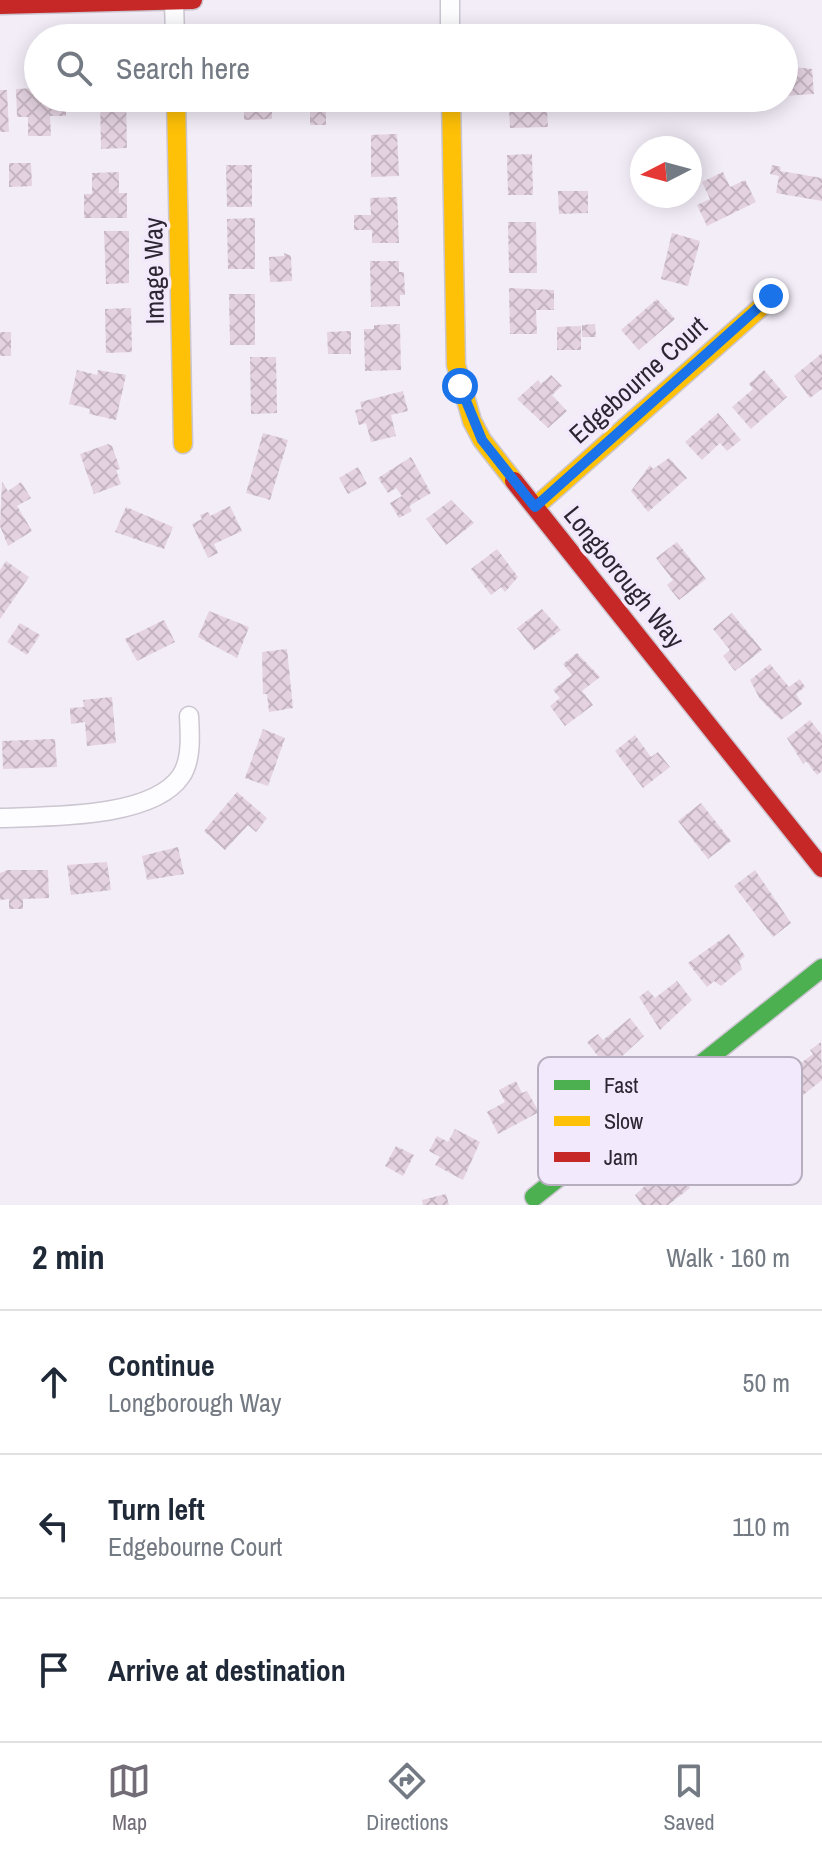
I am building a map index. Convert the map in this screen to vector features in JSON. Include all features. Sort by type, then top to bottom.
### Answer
[{"type":"street","points":[[174,0],[175,24]]},
{"type":"street","points":[[0,5],[193,0]]},
{"type":"street","points":[[450,0],[450,24]]},
{"type":"street","name":"Image Way","points":[[176,112],[183,444]]},
{"type":"street","name":"Longborough Way","points":[[451,112],[454,321],[460,386],[482,440],[822,868]]},
{"type":"street","name":"Edgebourne Court","points":[[535,507],[777,293]]},
{"type":"street","points":[[0,818],[104,811],[157,797],[168,791],[185,768],[190,745],[189,716]]},
{"type":"street","points":[[710,1057],[822,968]]},
{"type":"street","points":[[534,1197],[549,1185]]},
{"type":"building","points":[[798,68],[812,69],[814,94],[798,95]]},
{"type":"building","points":[[16,89],[24,89],[24,112],[66,112],[66,116],[50,116],[51,136],[28,136],[28,117],[17,117]]},
{"type":"building","points":[[0,90],[7,90],[9,132],[0,132]]},
{"type":"building","points":[[100,112],[126,112],[127,148],[101,149]]},
{"type":"building","points":[[244,112],[272,112],[272,119],[244,120]]},
{"type":"building","points":[[310,112],[326,112],[326,125],[310,125]]},
{"type":"building","points":[[509,112],[547,112],[548,127],[510,128]]},
{"type":"building","points":[[397,134],[399,176],[371,177],[371,135]]},
{"type":"building","points":[[532,154],[533,195],[508,195],[507,155]]},
{"type":"building","points":[[9,163],[31,163],[32,186],[9,187]]},
{"type":"building","points":[[226,165],[252,165],[252,207],[227,207]]},
{"type":"building","points":[[772,165],[781,167],[780,171],[822,178],[822,201],[776,193],[779,176],[770,174]]},
{"type":"building","points":[[119,172],[119,193],[127,193],[127,218],[84,218],[84,194],[92,194],[92,173]]},
{"type":"building","points":[[723,172],[730,187],[745,180],[756,202],[707,226],[698,208],[710,199],[702,182]]},
{"type":"building","points":[[558,191],[588,191],[588,213],[559,214]]},
{"type":"building","points":[[397,197],[399,243],[372,243],[372,230],[354,230],[354,215],[371,215],[370,198]]},
{"type":"building","points":[[255,218],[255,269],[228,269],[227,219]]},
{"type":"building","points":[[508,222],[536,222],[537,273],[509,273]]},
{"type":"building","points":[[104,231],[129,231],[129,283],[106,284]]},
{"type":"building","points":[[672,233],[700,241],[688,286],[661,279]]},
{"type":"building","points":[[284,253],[291,256],[292,281],[270,282],[269,257],[284,256]]},
{"type":"building","points":[[370,261],[399,261],[399,272],[404,272],[405,295],[400,295],[400,306],[371,307]]},
{"type":"building","points":[[509,288],[554,290],[554,310],[536,310],[537,334],[510,334]]},
{"type":"building","points":[[229,294],[255,294],[255,345],[230,345]]},
{"type":"building","points":[[657,299],[675,319],[639,350],[621,330]]},
{"type":"building","points":[[131,308],[132,352],[106,353],[105,309]]},
{"type":"building","points":[[400,324],[401,370],[365,371],[364,329],[374,329],[374,325]]},
{"type":"building","points":[[595,324],[596,337],[582,337],[582,325]]},
{"type":"building","points":[[581,326],[581,350],[557,350],[557,327]]},
{"type":"building","points":[[351,331],[351,354],[328,354],[327,332]]},
{"type":"building","points":[[0,332],[11,332],[11,356],[0,356]]},
{"type":"building","points":[[822,353],[822,389],[810,398],[794,376]]},
{"type":"building","points":[[250,357],[276,357],[277,413],[251,414]]},
{"type":"building","points":[[77,370],[97,375],[98,370],[126,375],[116,420],[89,414],[90,409],[69,404]]},
{"type":"building","points":[[764,370],[787,397],[751,429],[732,407],[753,389],[749,384]]},
{"type":"building","points":[[551,375],[562,386],[552,395],[567,411],[548,428],[517,399],[538,380],[541,384]]},
{"type":"building","points":[[403,391],[408,411],[391,415],[396,436],[371,442],[366,423],[359,425],[355,410],[362,409],[360,402]]},
{"type":"building","points":[[718,413],[741,440],[727,451],[720,443],[702,460],[685,442]]},
{"type":"building","points":[[263,433],[288,440],[270,500],[246,493]]},
{"type":"building","points":[[108,444],[112,446],[120,469],[116,470],[121,484],[94,494],[80,454]]},
{"type":"building","points":[[411,457],[431,493],[409,506],[412,511],[399,518],[390,503],[402,496],[396,488],[388,493],[378,478]]},
{"type":"building","points":[[669,458],[687,478],[648,512],[631,491],[650,465],[653,469]]},
{"type":"building","points":[[358,467],[367,484],[348,494],[339,478]]},
{"type":"building","points":[[2,482],[8,491],[21,482],[31,498],[17,506],[32,531],[8,546],[0,526]]},
{"type":"building","points":[[451,500],[474,523],[446,545],[426,519]]},
{"type":"building","points":[[230,506],[242,531],[214,544],[218,553],[208,558],[192,524],[202,519],[200,515],[208,512],[210,516]]},
{"type":"building","points":[[126,507],[173,527],[164,549],[115,532]]},
{"type":"building","points":[[677,542],[706,579],[679,600],[667,585],[673,580],[656,558]]},
{"type":"building","points":[[497,549],[518,577],[505,592],[501,587],[491,595],[471,569]]},
{"type":"building","points":[[6,561],[29,577],[0,619],[0,570]]},
{"type":"building","points":[[542,609],[561,630],[534,650],[517,628]]},
{"type":"building","points":[[209,611],[249,627],[237,658],[198,637]]},
{"type":"building","points":[[732,613],[762,650],[735,671],[723,656],[730,650],[713,629]]},
{"type":"building","points":[[164,620],[175,642],[137,661],[125,639]]},
{"type":"building","points":[[20,623],[40,635],[27,655],[7,642]]},
{"type":"building","points":[[287,649],[293,708],[269,712],[267,694],[263,694],[262,652]]},
{"type":"building","points":[[577,653],[600,677],[582,691],[593,705],[565,726],[550,706],[560,698],[553,690],[572,675],[563,664]]},
{"type":"building","points":[[770,664],[789,687],[800,679],[805,687],[796,694],[802,704],[781,720],[760,699],[750,680]]},
{"type":"building","points":[[112,697],[116,743],[87,746],[85,722],[71,724],[70,708],[84,707],[83,700]]},
{"type":"building","points":[[810,720],[822,735],[822,771],[817,775],[806,761],[803,764],[787,738]]},
{"type":"building","points":[[263,729],[285,738],[268,786],[245,778]]},
{"type":"building","points":[[635,735],[651,757],[658,752],[670,767],[643,788],[615,751]]},
{"type":"building","points":[[55,739],[57,767],[3,769],[2,741]]},
{"type":"building","points":[[237,792],[267,818],[256,832],[248,825],[225,850],[204,831]]},
{"type":"building","points":[[701,803],[731,841],[708,859],[678,821]]},
{"type":"building","points":[[178,847],[184,874],[147,880],[142,856]]},
{"type":"building","points":[[107,862],[111,890],[71,895],[67,865]]},
{"type":"building","points":[[8,870],[48,870],[49,898],[23,899],[23,909],[9,909],[9,899],[0,900],[0,873]]},
{"type":"building","points":[[755,870],[791,923],[773,937],[734,886]]},
{"type":"building","points":[[729,934],[745,956],[739,961],[742,969],[721,986],[714,981],[707,987],[688,963]]},
{"type":"building","points":[[677,981],[692,1000],[660,1030],[639,997],[648,990],[655,998]]},
{"type":"building","points":[[630,1018],[644,1036],[621,1057],[599,1057],[587,1042],[598,1034],[603,1040]]},
{"type":"building","points":[[821,1042],[822,1080],[802,1096],[802,1062],[813,1054],[810,1050]]},
{"type":"building","points":[[516,1081],[522,1093],[527,1091],[538,1113],[498,1134],[487,1112],[505,1102],[499,1090]]},
{"type":"building","points":[[455,1129],[480,1142],[463,1180],[435,1165],[440,1157],[429,1151],[437,1136],[448,1142]]},
{"type":"building","points":[[396,1146],[414,1155],[403,1176],[385,1166]]},
{"type":"building","points":[[646,1185],[688,1185],[690,1188],[668,1205],[642,1205],[635,1195]]},
{"type":"building","points":[[446,1194],[449,1205],[423,1205],[422,1200]]},
{"type":"traffic: fast","points":[[710,1057],[822,968]]},
{"type":"traffic: fast","points":[[534,1197],[549,1185]]},
{"type":"traffic: slow","points":[[176,112],[183,444]]},
{"type":"traffic: slow","points":[[451,112],[456,365],[472,421],[482,440],[514,481]]},
{"type":"traffic: slow","points":[[535,507],[777,293]]},
{"type":"traffic: jam","points":[[0,5],[193,0]]},
{"type":"traffic: jam","points":[[514,481],[822,868]]},
{"type":"route","points":[[460,386],[482,440],[535,507],[771,296]]}]
